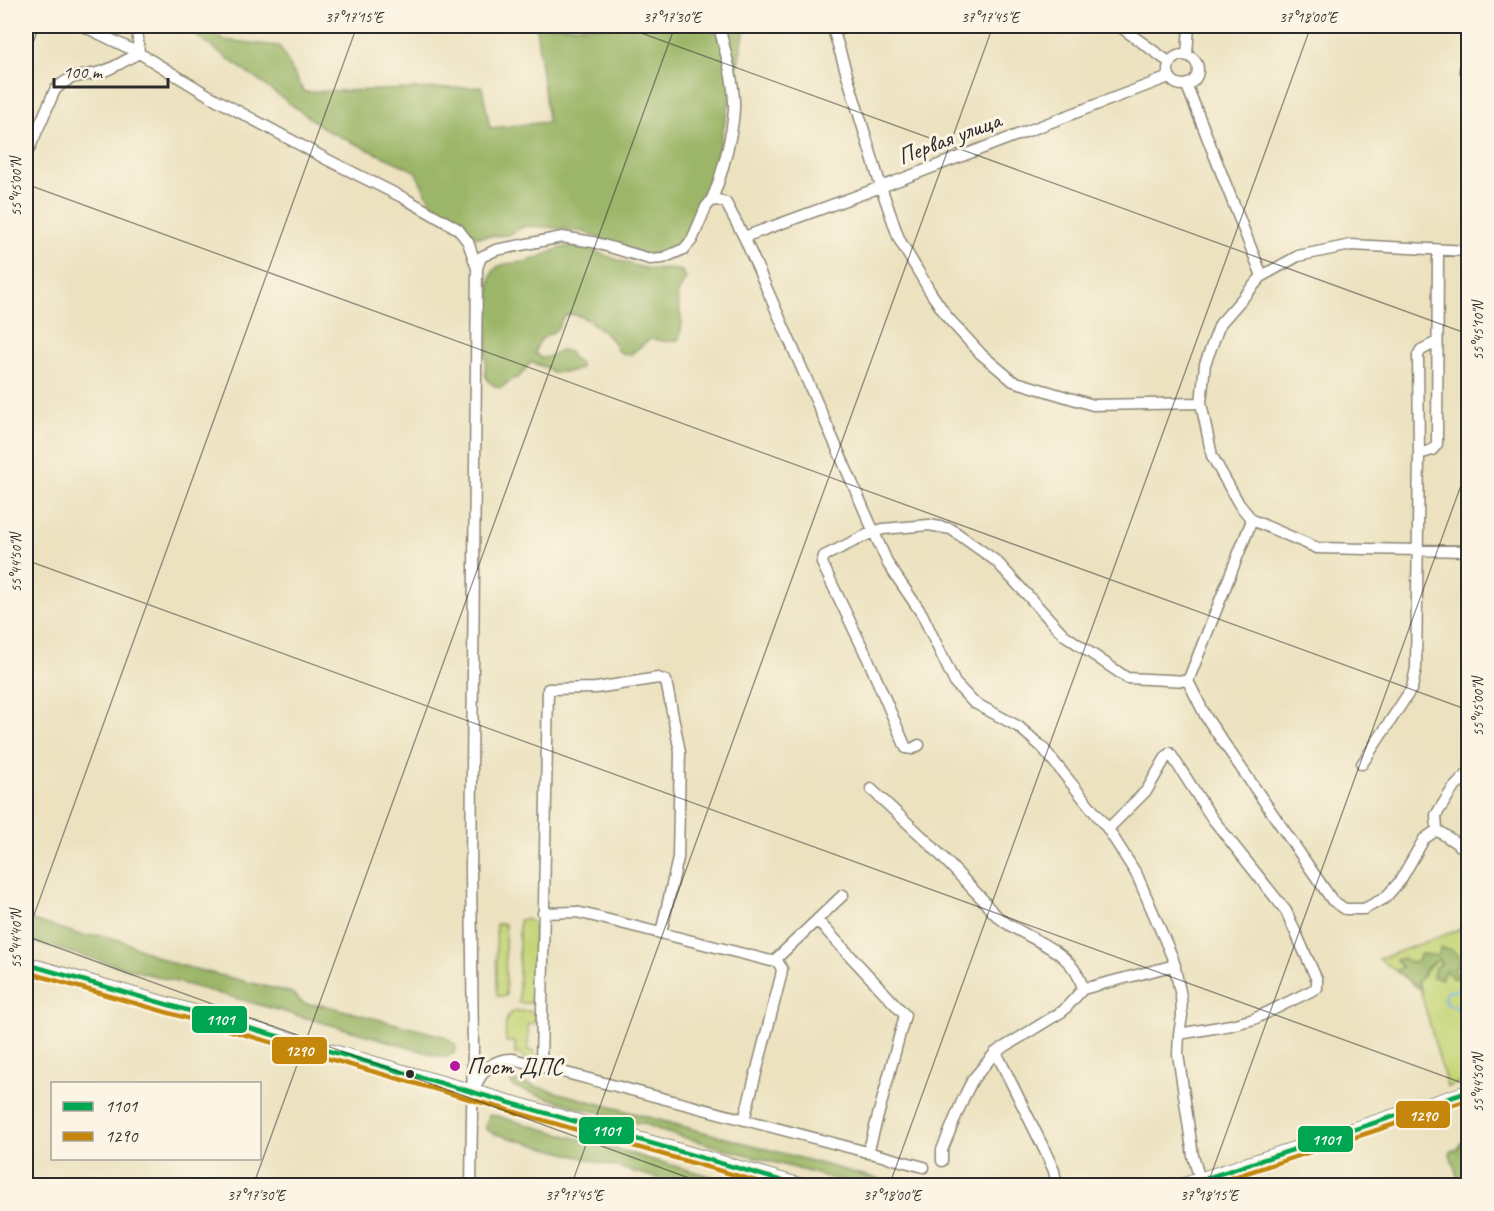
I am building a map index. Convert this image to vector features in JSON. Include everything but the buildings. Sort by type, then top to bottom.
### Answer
[{"type":"main road","points":[[26,964],[802,1185]]},
{"type":"main road","points":[[1181,1185],[1468,1092]]},
{"type":"street","points":[[83,26],[139,53],[208,95],[404,198],[458,229],[468,242],[477,268]]},
{"type":"street","points":[[137,26],[139,53]]},
{"type":"street","points":[[471,1185],[471,870],[477,268],[481,257],[496,250],[562,237],[593,242],[650,260],[663,258],[684,249],[692,240],[706,207],[718,187],[734,110],[733,93],[719,26]]},
{"type":"street","points":[[844,26],[834,32],[880,187],[899,239],[930,293],[948,318],[981,354],[1013,381],[1093,405],[1201,403]]},
{"type":"street","points":[[1119,26],[1169,62]]},
{"type":"street","points":[[1187,55],[1189,26]]},
{"type":"street","points":[[26,156],[55,90],[63,82],[78,75],[103,71],[139,53]]},
{"type":"street","points":[[1187,55],[1196,62],[1197,78],[1187,86],[1177,85],[1167,71],[1169,62],[1176,57],[1187,55]]},
{"type":"street","name":"Первая улица","points":[[744,237],[1169,76]]},
{"type":"street","points":[[1187,86],[1262,276]]},
{"type":"street","points":[[711,201],[718,200],[726,203],[744,237],[873,532],[892,572],[922,614],[955,683],[973,702],[1019,727],[1043,748],[1108,829],[1137,875],[1175,965],[1182,1003],[1178,1054],[1193,1156],[1200,1180]]},
{"type":"street","points":[[1468,251],[1351,245],[1298,256],[1262,276],[1220,324],[1205,364],[1201,403],[1212,456],[1239,504],[1252,520],[1317,548],[1468,551]]},
{"type":"street","points":[[1419,454],[1432,450],[1437,444],[1438,250]]},
{"type":"street","points":[[1362,764],[1412,688],[1416,668],[1418,355],[1421,350],[1437,342]]},
{"type":"street","points":[[1252,520],[1188,681],[1206,717],[1332,900],[1345,909],[1364,909],[1385,898],[1400,881],[1424,839],[1437,830]]},
{"type":"street","points":[[920,745],[912,749],[906,748],[868,659],[822,563],[824,556],[883,529],[929,525],[951,529],[996,561],[1063,634],[1128,678],[1188,681]]},
{"type":"street","points":[[541,1066],[548,688],[596,688],[663,679],[668,686],[680,759],[678,866],[661,933]]},
{"type":"street","points":[[1108,829],[1147,790],[1170,753],[1212,819],[1286,911],[1317,980],[1317,988],[1254,1019],[1179,1034]]},
{"type":"street","points":[[1437,830],[1436,815],[1452,790],[1468,773]]},
{"type":"street","points":[[871,789],[929,843],[990,910],[1008,924],[1040,941],[1072,965],[1080,977],[1083,989]]},
{"type":"street","points":[[1437,830],[1468,851]]},
{"type":"street","points":[[543,913],[576,912],[766,960],[776,959],[843,895]]},
{"type":"street","points":[[817,920],[905,1015],[868,1153]]},
{"type":"street","points":[[744,1120],[781,976],[782,969],[776,959]]},
{"type":"street","points":[[942,1161],[942,1150],[963,1099],[973,1079],[996,1052],[1063,1011],[1083,989],[1175,965]]},
{"type":"street","points":[[996,1052],[1045,1151],[1054,1171],[1057,1185]]},
{"type":"street","points":[[472,1092],[484,1070],[494,1061],[504,1058],[513,1059],[924,1167]]},
{"type":"green space","points":[[183,26],[203,26],[223,40],[279,46],[304,92],[482,87],[490,128],[548,122],[536,26],[746,26],[709,194],[686,237],[673,250],[662,254],[642,254],[584,232],[547,227],[525,226],[508,235],[476,237],[431,203],[415,171],[328,131]]},
{"type":"green space","points":[[573,245],[640,267],[682,271],[686,277],[677,296],[682,324],[679,339],[668,341],[650,339],[631,354],[624,354],[617,350],[604,332],[588,320],[573,314],[567,315],[562,318],[556,330],[539,342],[535,353],[541,358],[561,350],[569,352],[572,358],[579,362],[581,368],[552,373],[547,368],[531,362],[518,378],[512,379],[501,388],[493,385],[485,374],[490,281],[493,272],[502,265],[520,263]]},
{"type":"green space","points":[[1468,911],[1468,1080],[1447,1087],[1418,982],[1433,962],[1439,959],[1442,975],[1446,970],[1457,978],[1454,972],[1448,963],[1439,957],[1421,954],[1416,963],[1397,961],[1402,967],[1396,971],[1379,959],[1461,929]]},
{"type":"green space","points":[[26,918],[84,936],[100,935],[123,941],[171,963],[292,993],[305,1004],[327,1006],[443,1036],[456,1045],[454,1053],[447,1057],[439,1056],[26,940]]},
{"type":"green space","points":[[527,919],[534,926],[533,998],[529,1003],[519,1003],[519,920]]},
{"type":"green space","points":[[496,924],[505,924],[506,996],[497,996]]},
{"type":"green space","points":[[1441,948],[1452,950],[1458,955],[1458,964],[1454,969],[1457,978],[1452,978],[1446,970],[1441,979],[1433,977],[1435,967],[1441,964],[1439,959],[1424,972],[1418,982],[1421,990],[1396,971],[1402,967],[1396,960],[1403,958],[1416,963],[1421,954],[1438,956]]},
{"type":"green space","points":[[515,1011],[530,1011],[535,1015],[534,1024],[528,1024],[528,1050],[534,1051],[534,1061],[522,1058],[522,1054],[515,1054],[515,1042],[506,1042],[506,1020]]},
{"type":"green space","points":[[515,1081],[900,1185],[856,1185],[664,1132],[643,1123],[624,1122],[603,1113],[586,1110],[513,1087],[511,1082]]},
{"type":"green space","points":[[489,1115],[742,1185],[682,1185],[492,1133],[485,1128]]},
{"type":"green space","points":[[1461,1143],[1466,1143],[1468,1148],[1468,1185],[1460,1185],[1450,1154]]},
{"type":"waterway","points":[[1468,990],[1463,987],[1459,990],[1447,991],[1444,998],[1445,1003],[1464,1010],[1465,1061],[1468,1073]]},
{"type":"transit line","name":"1101","points":[[26,964],[800,1186]]},
{"type":"transit line","name":"1290","points":[[26,972],[773,1186]]},
{"type":"transit line","name":"1101","points":[[1183,1186],[1468,1092]]},
{"type":"transit line","name":"1290","points":[[1207,1186],[1468,1100]]},
{"type":"place","name":"Пост ДПС","points":[[455,1066]]}]
